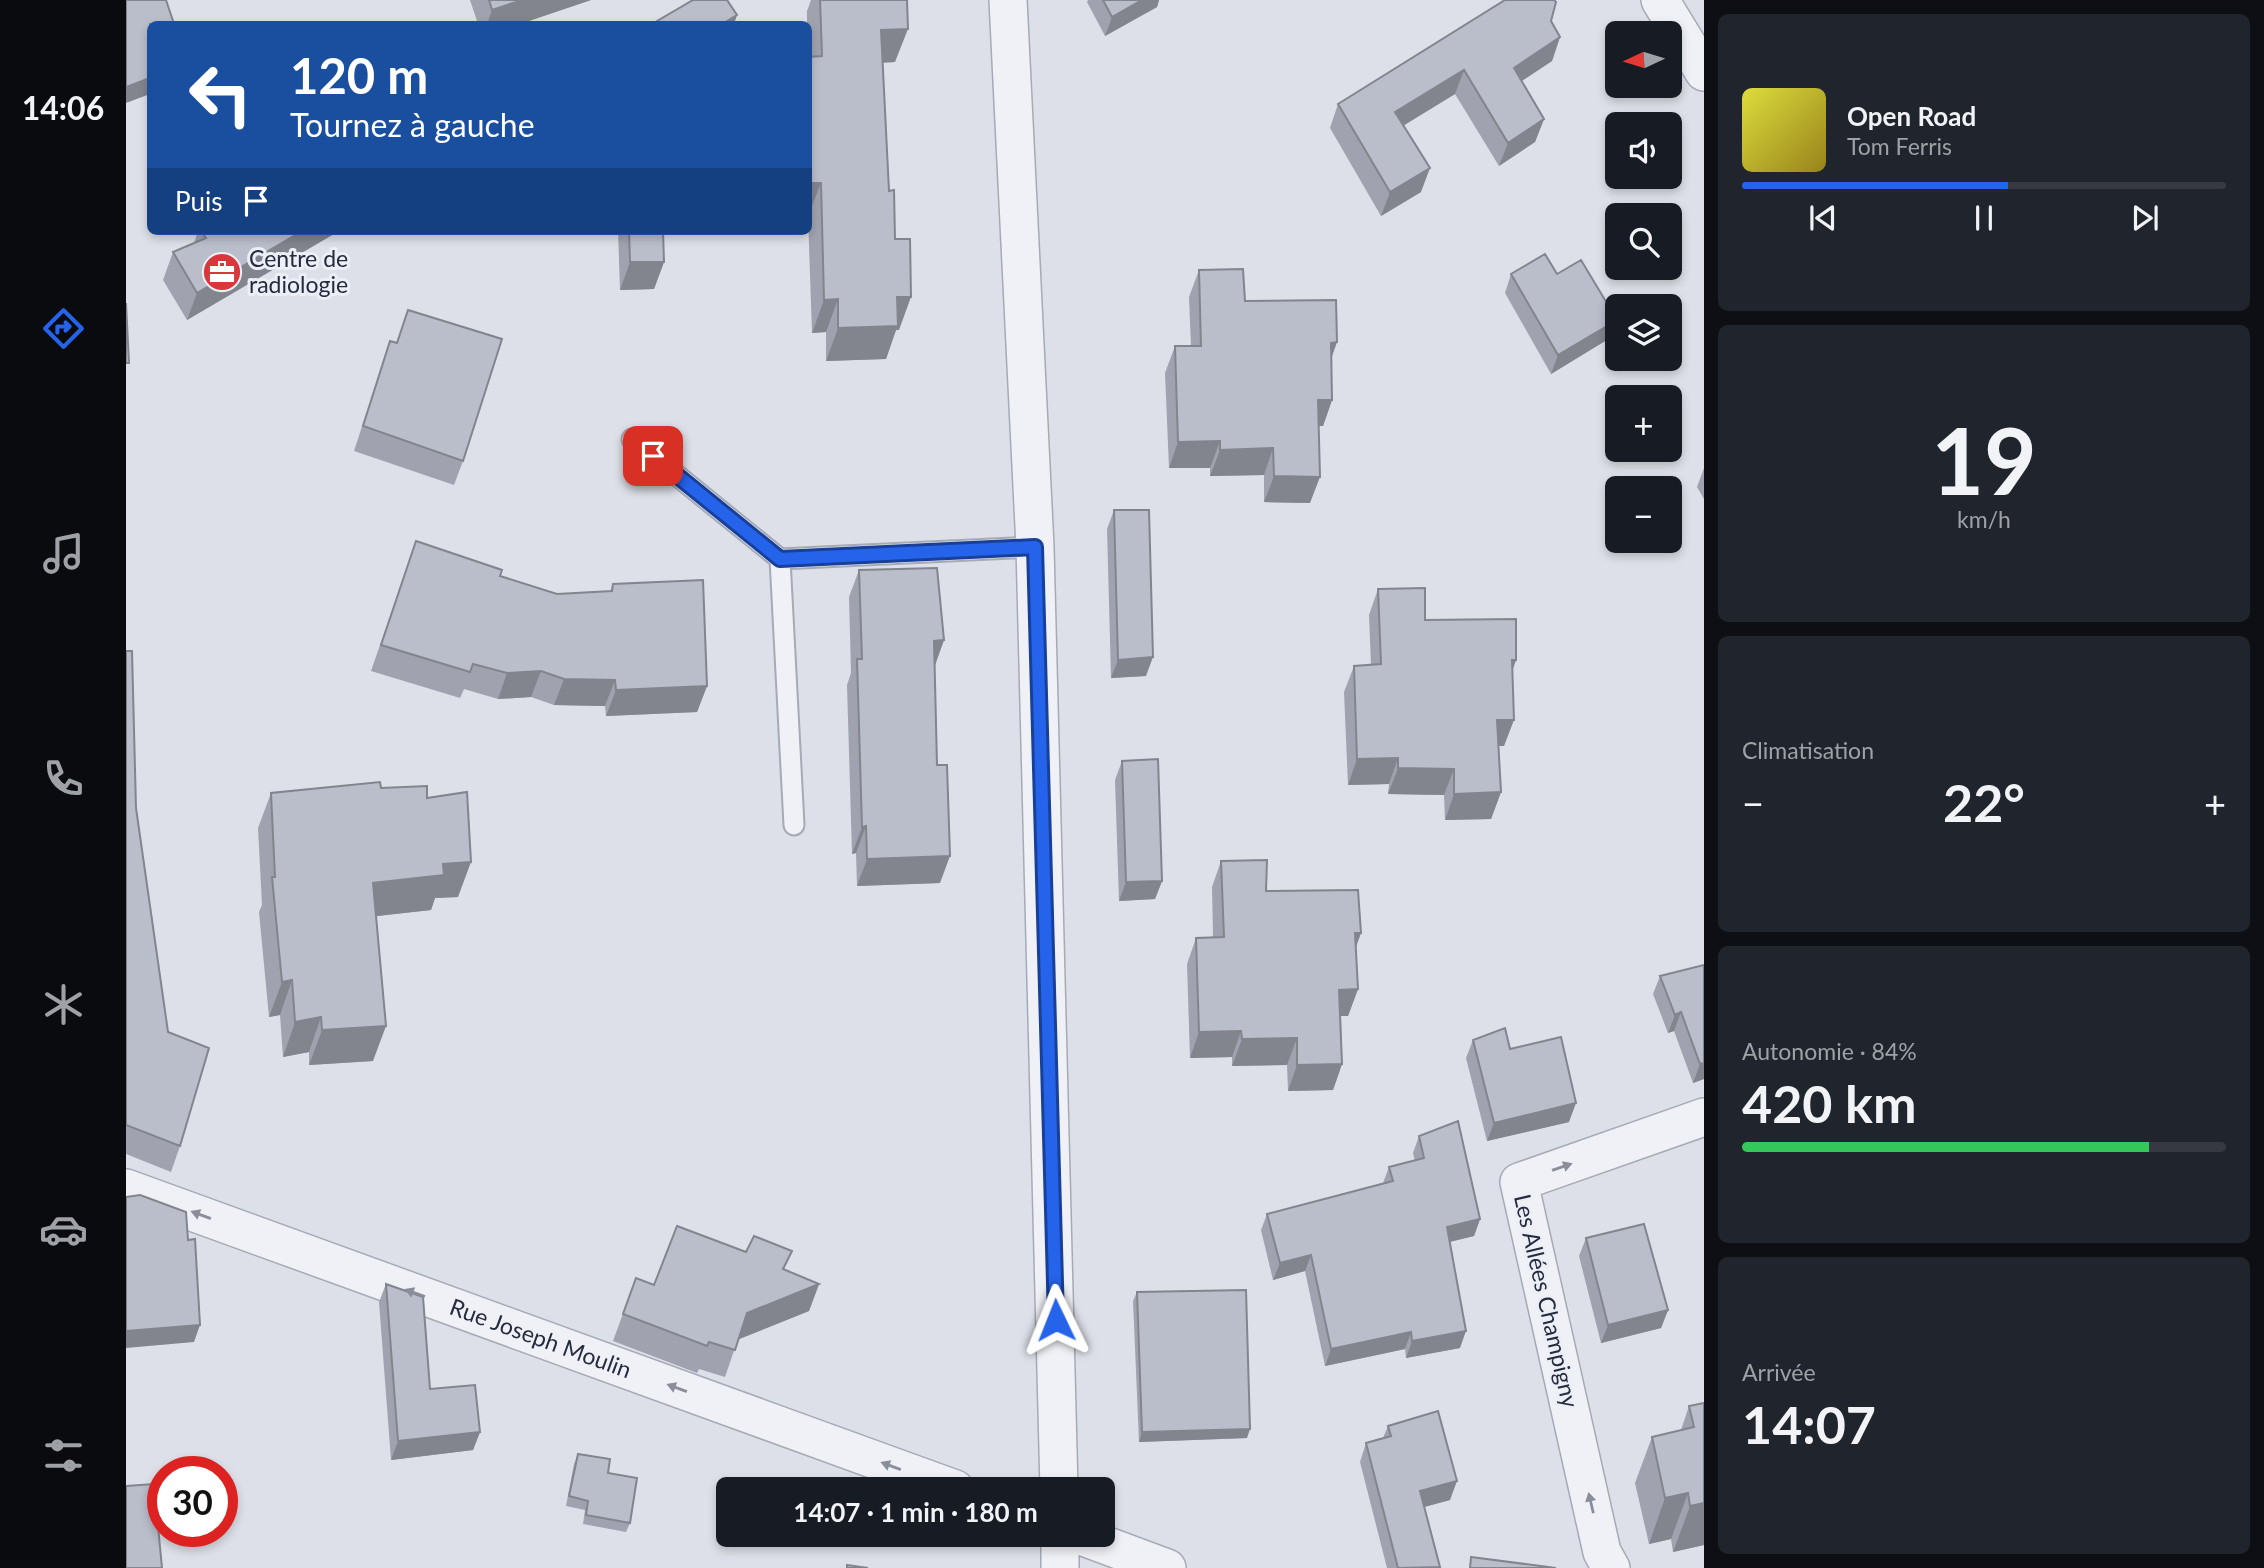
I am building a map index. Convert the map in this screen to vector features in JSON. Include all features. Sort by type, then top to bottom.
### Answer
[{"type":"street","points":[[1008,0],[1035,547],[1059,1477]]},
{"type":"street","points":[[1660,0],[1704,72]]},
{"type":"street","name":"Les Allées Champigny","points":[[1611,1568],[1602,1552],[1520,1182],[1704,1117]]},
{"type":"street","name":"Rue Joseph Moulin","points":[[126,1188],[922,1477]]},
{"type":"street","points":[[1060,1547],[1060,1568]]},
{"type":"street","points":[[1110,1547],[1167,1568]]},
{"type":"lane","points":[[632,439],[780,559],[1035,547]]},
{"type":"lane","points":[[780,559],[794,825]]},
{"type":"building","points":[[126,0],[166,0],[173,21],[147,21],[147,79],[126,87]]},
{"type":"building","points":[[489,0],[522,0],[492,10]]},
{"type":"building","points":[[693,0],[727,0],[737,15],[727,21],[657,21]]},
{"type":"building","points":[[820,0],[907,0],[908,29],[881,30],[889,191],[894,190],[895,239],[910,239],[911,297],[897,297],[898,326],[838,328],[838,299],[824,300],[821,183],[812,183],[812,57],[822,56]]},
{"type":"building","points":[[1103,0],[1142,0],[1112,17]]},
{"type":"building","points":[[1505,0],[1556,2],[1551,21],[1560,37],[1514,68],[1544,119],[1508,143],[1464,70],[1395,112],[1430,168],[1390,192],[1338,104]]},
{"type":"building","points":[[204,235],[295,235],[197,293],[173,252],[206,238]]},
{"type":"building","points":[[629,235],[663,235],[664,262],[630,262]]},
{"type":"building","points":[[1545,254],[1557,274],[1581,260],[1605,300],[1605,327],[1558,355],[1511,274]]},
{"type":"building","points":[[1243,269],[1245,301],[1336,300],[1337,342],[1331,343],[1332,400],[1318,400],[1320,477],[1274,476],[1273,448],[1220,450],[1220,441],[1178,442],[1175,346],[1201,346],[1199,270]]},
{"type":"building","points":[[126,303],[129,363],[126,363]]},
{"type":"building","points":[[408,310],[502,339],[463,461],[363,426],[390,341],[397,343]]},
{"type":"building","points":[[1114,510],[1149,510],[1153,657],[1118,660]]},
{"type":"building","points":[[416,541],[502,570],[500,576],[557,594],[612,591],[613,584],[703,580],[707,686],[616,690],[615,680],[564,679],[541,671],[507,673],[473,664],[470,672],[381,645]]},
{"type":"building","points":[[937,568],[944,640],[934,641],[937,765],[947,765],[950,856],[867,859],[866,826],[862,827],[857,659],[862,659],[859,570]]},
{"type":"building","points":[[1425,588],[1425,620],[1516,619],[1516,660],[1512,660],[1514,720],[1497,720],[1501,792],[1454,794],[1454,769],[1398,768],[1398,758],[1357,759],[1354,666],[1381,664],[1378,589]]},
{"type":"building","points":[[126,651],[132,651],[136,808],[168,1032],[209,1048],[180,1146],[126,1125]]},
{"type":"building","points":[[1158,759],[1162,881],[1126,882],[1122,761]]},
{"type":"building","points":[[380,782],[381,788],[427,786],[427,798],[467,792],[471,862],[443,864],[444,875],[373,883],[386,1026],[322,1030],[321,1017],[295,1022],[292,980],[282,982],[272,877],[275,877],[271,793]]},
{"type":"building","points":[[1267,860],[1266,891],[1358,890],[1361,933],[1355,933],[1358,989],[1339,990],[1342,1064],[1297,1065],[1297,1038],[1242,1039],[1241,1031],[1199,1032],[1196,938],[1224,937],[1221,861]]},
{"type":"building","points":[[1704,965],[1704,1063],[1700,1064],[1681,1012],[1675,1015],[1660,976]]},
{"type":"building","points":[[1505,1028],[1510,1049],[1561,1037],[1576,1103],[1494,1123],[1473,1040]]},
{"type":"building","points":[[1458,1121],[1480,1219],[1447,1227],[1466,1331],[1412,1341],[1411,1332],[1331,1349],[1311,1255],[1280,1263],[1267,1214],[1393,1181],[1389,1167],[1424,1158],[1419,1136]]},
{"type":"building","points":[[140,1195],[186,1212],[188,1240],[195,1239],[200,1325],[126,1331],[126,1197]]},
{"type":"building","points":[[1644,1224],[1668,1310],[1608,1325],[1586,1238]]},
{"type":"building","points":[[677,1226],[746,1252],[754,1236],[792,1251],[783,1269],[819,1284],[747,1313],[735,1350],[709,1342],[707,1346],[623,1314],[636,1278],[654,1285]]},
{"type":"building","points":[[386,1284],[423,1297],[430,1389],[475,1385],[480,1432],[398,1441]]},
{"type":"building","points":[[1246,1290],[1250,1429],[1142,1432],[1137,1292]]},
{"type":"building","points":[[1704,1403],[1704,1503],[1690,1506],[1688,1493],[1665,1498],[1652,1437],[1694,1427],[1689,1406]]},
{"type":"building","points":[[1438,1411],[1457,1481],[1420,1491],[1440,1567],[1398,1568],[1366,1443],[1391,1436],[1388,1426]]},
{"type":"building","points":[[578,1454],[610,1459],[608,1473],[637,1478],[630,1523],[586,1515],[588,1501],[569,1496]]},
{"type":"building","points":[[147,1484],[147,1547],[160,1547],[162,1568],[126,1568],[126,1486]]},
{"type":"building","points":[[1471,1557],[1556,1568],[1470,1568]]},
{"type":"building","points":[[847,1565],[868,1568],[847,1568]]},
{"type":"place","name":"Centre de radiologie","points":[[222,272]]},
{"type":"route","points":[[653,456],[780,559],[1035,547],[1056,1320]]}]
